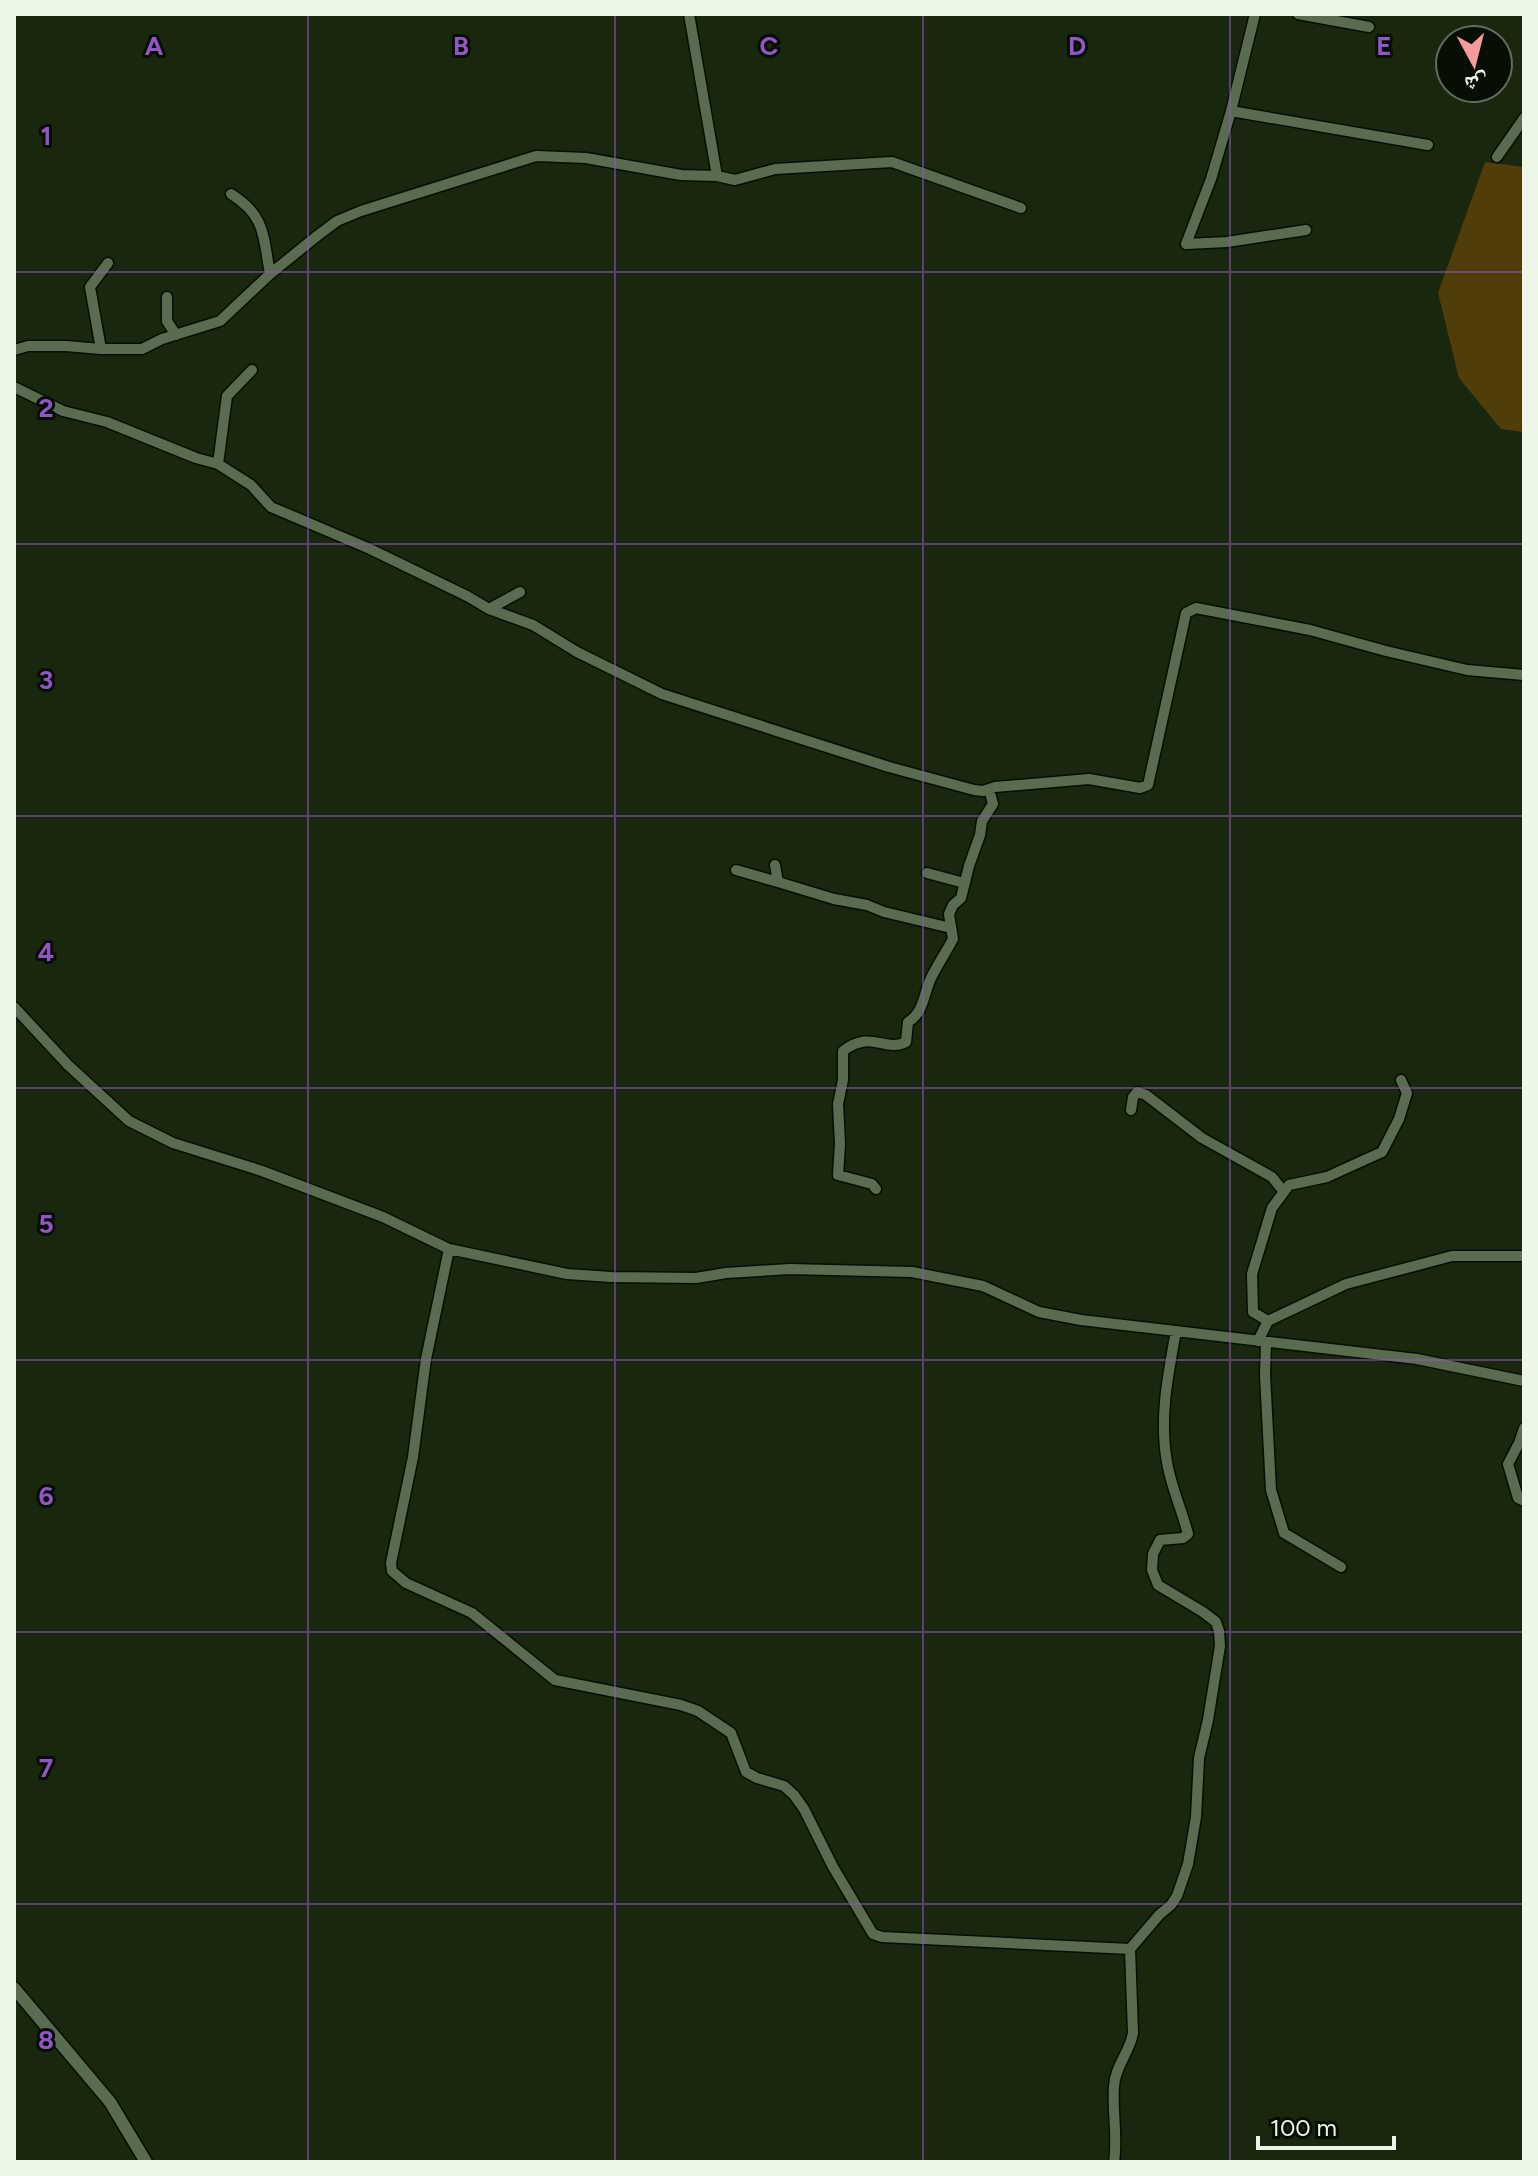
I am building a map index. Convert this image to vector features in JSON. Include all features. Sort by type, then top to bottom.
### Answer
[{"type":"street","points":[[689,14],[717,176]]},
{"type":"street","points":[[1255,14],[1211,179],[1186,244],[1227,242],[1306,230]]},
{"type":"street","points":[[1298,14],[1369,27]]},
{"type":"street","points":[[1231,111],[1428,145]]},
{"type":"street","points":[[1497,157],[1524,118]]},
{"type":"street","points":[[14,350],[28,346],[142,349],[220,321],[270,274],[337,221],[536,156],[586,158],[681,175],[735,180],[775,169],[892,162],[1021,208]]},
{"type":"street","points":[[231,194],[259,218],[270,274]]},
{"type":"street","points":[[101,349],[90,287],[108,263]]},
{"type":"street","points":[[167,297],[167,321],[176,335]]},
{"type":"street","points":[[218,464],[227,396],[252,370]]},
{"type":"street","points":[[14,387],[63,411],[107,422],[218,464],[251,485],[271,507],[370,549],[489,609],[533,625],[577,652],[662,694],[889,767],[974,790],[1089,779],[1140,788],[1148,785],[1186,613],[1196,608],[1310,630],[1467,670],[1524,675]]},
{"type":"street","points":[[489,609],[520,592]]},
{"type":"street","points":[[876,1189],[872,1184],[838,1175],[838,1104],[843,1080],[843,1051],[852,1044],[870,1040],[900,1045],[906,1042],[908,1022],[920,1011],[929,982],[953,939],[949,914],[961,898],[982,821],[993,804],[989,789]]},
{"type":"street","points":[[775,865],[778,882]]},
{"type":"street","points":[[736,870],[834,899],[951,928]]},
{"type":"street","points":[[927,873],[964,883]]},
{"type":"street","points":[[14,1007],[68,1065],[129,1121],[173,1143],[262,1171],[383,1217],[449,1249],[567,1274],[611,1277],[696,1278],[790,1269],[912,1272],[983,1286],[1039,1312],[1081,1320],[1417,1359],[1524,1381]]},
{"type":"street","points":[[1268,1321],[1253,1312],[1252,1274],[1272,1208],[1289,1185],[1327,1177],[1382,1152],[1399,1119],[1407,1093],[1401,1080]]},
{"type":"street","points":[[1131,1110],[1137,1092],[1146,1095],[1202,1138],[1272,1177],[1284,1192]]},
{"type":"street","points":[[449,1249],[426,1359],[413,1457],[391,1563],[392,1571],[406,1583],[472,1613],[555,1680],[681,1705],[698,1711],[731,1733],[746,1772],[784,1786],[804,1809],[833,1867],[873,1934],[882,1937],[1130,1949]]},
{"type":"street","points":[[1341,1567],[1284,1533],[1271,1490],[1262,1342],[1268,1321],[1346,1284],[1452,1256],[1524,1256]]},
{"type":"street","points":[[1114,2162],[1114,2087],[1117,2068],[1131,2045],[1133,2033],[1130,1949],[1171,1905],[1188,1864],[1196,1817],[1199,1758],[1220,1646],[1216,1622],[1158,1585],[1152,1570],[1153,1554],[1160,1540],[1183,1538],[1188,1534],[1167,1462],[1163,1428],[1165,1391],[1176,1331]]},
{"type":"street","points":[[1524,1428],[1508,1464],[1518,1498],[1524,1501]]},
{"type":"street","points":[[14,1988],[110,2102],[146,2162]]},
{"type":"shaded area","points":[[1485,162],[1524,167],[1524,432],[1501,429],[1459,378],[1438,293]]}]
